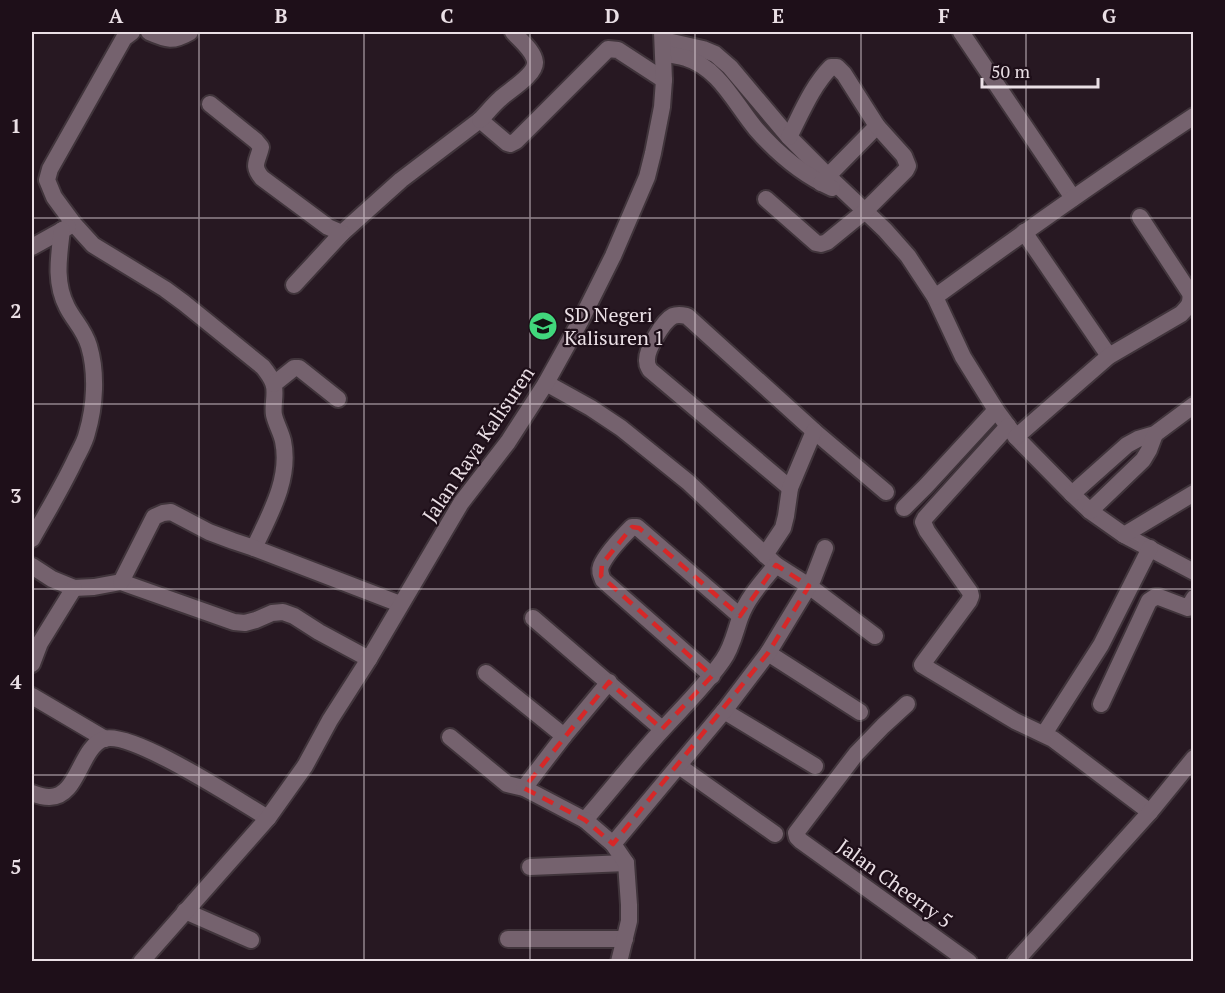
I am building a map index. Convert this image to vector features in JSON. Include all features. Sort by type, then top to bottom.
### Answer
[{"type":"street","points":[[132,32],[123,38],[50,169],[47,176],[48,186],[68,227],[184,303],[263,367],[274,384],[273,411],[284,449],[282,477],[276,500],[254,548]]},
{"type":"street","points":[[149,32],[169,40],[190,32]]},
{"type":"street","points":[[294,285],[342,233],[401,180],[480,120],[497,101],[531,73],[535,60],[513,32]]},
{"type":"street","points":[[961,32],[1073,198]]},
{"type":"street","points":[[663,41],[703,49],[715,54],[730,67],[824,179]]},
{"type":"street","points":[[663,41],[706,69],[729,92],[747,118],[786,158],[849,195],[885,230],[908,256],[935,297],[963,357],[996,410],[1012,432],[1072,494],[1090,511],[1124,535],[1194,572]]},
{"type":"street","name":"Jalan Raya Kalisuren","points":[[141,962],[268,818],[305,766],[330,720],[369,659],[461,503],[508,442],[546,383],[613,256],[647,177],[662,107],[663,41]]},
{"type":"street","points":[[480,120],[507,143],[516,141],[608,49],[618,50],[664,80]]},
{"type":"street","points":[[766,199],[816,243],[821,244],[827,242],[865,211],[908,166],[904,156],[877,126],[842,72],[834,67],[828,70],[811,94],[789,137]]},
{"type":"street","points":[[210,104],[261,147],[255,166],[256,172],[262,178],[328,227],[342,233]]},
{"type":"street","points":[[935,297],[1024,232],[1194,116]]},
{"type":"street","points":[[824,179],[877,126]]},
{"type":"street","points":[[1140,218],[1190,293],[1189,306],[1181,314],[1109,356],[1012,432],[925,518],[923,522],[927,531],[971,596],[922,665],[1015,721],[1053,739],[1150,812]]},
{"type":"street","points":[[32,247],[68,227]]},
{"type":"street","points":[[32,539],[65,481],[87,434],[94,399],[90,348],[81,326],[66,305],[59,286],[58,269],[68,227]]},
{"type":"street","points":[[1024,232],[1109,356]]},
{"type":"street","points":[[790,488],[650,370],[647,357],[654,339],[668,319],[675,315],[687,316],[814,431],[886,492]]},
{"type":"street","points":[[274,384],[294,368],[299,368],[338,399]]},
{"type":"street","points":[[546,383],[621,428],[688,482],[771,560],[876,636]]},
{"type":"street","points":[[1072,494],[1127,445],[1155,434],[1194,405]]},
{"type":"street","points":[[904,508],[996,410]]},
{"type":"street","points":[[585,820],[662,729],[712,676],[726,656],[740,616],[771,560],[783,528],[790,488],[814,431]]},
{"type":"street","points":[[1090,511],[1143,460],[1155,434]]},
{"type":"street","points":[[1124,535],[1194,493]]},
{"type":"street","points":[[121,582],[154,517],[171,512],[209,532],[400,604]]},
{"type":"street","points":[[712,676],[603,580],[601,567],[625,534],[632,527],[637,527],[740,616]]},
{"type":"street","points":[[613,844],[724,711],[768,653],[809,586],[825,548]]},
{"type":"street","points":[[1044,734],[1101,645],[1150,548]]},
{"type":"street","points":[[32,567],[74,588],[121,582],[234,622],[245,623],[272,613],[283,612],[369,659]]},
{"type":"street","points":[[32,664],[40,642],[74,588]]},
{"type":"street","points":[[1101,704],[1149,601],[1155,597],[1162,597],[1192,606]]},
{"type":"street","points":[[533,618],[662,729]]},
{"type":"street","points":[[768,653],[860,712]]},
{"type":"street","points":[[486,673],[564,736]]},
{"type":"street","points":[[524,788],[609,682]]},
{"type":"street","points":[[32,696],[105,739]]},
{"type":"street","name":"Jalan Cheerry 5","points":[[907,704],[856,754],[796,833],[797,837],[969,962]]},
{"type":"street","points":[[724,711],[815,766]]},
{"type":"street","points":[[450,736],[507,784],[524,788],[585,820],[613,844],[626,863],[629,921],[619,962]]},
{"type":"street","points":[[32,793],[49,797],[63,793],[81,769],[92,748],[105,739],[115,738],[183,767],[268,818]]},
{"type":"street","points":[[1015,962],[1150,812],[1194,758]]},
{"type":"street","points":[[679,766],[775,834]]},
{"type":"street","points":[[530,867],[626,863]]},
{"type":"street","points":[[186,911],[251,940]]},
{"type":"street","points":[[508,939],[625,939]]},
{"type":"highlighted area","points":[[632,527],[639,528],[740,616],[776,565],[809,586],[768,653],[613,844],[585,820],[524,788],[609,682],[662,729],[712,676],[601,576],[602,564]]},
{"type":"place","name":"SD Negeri Kalisuren 1","points":[[543,326]]}]
